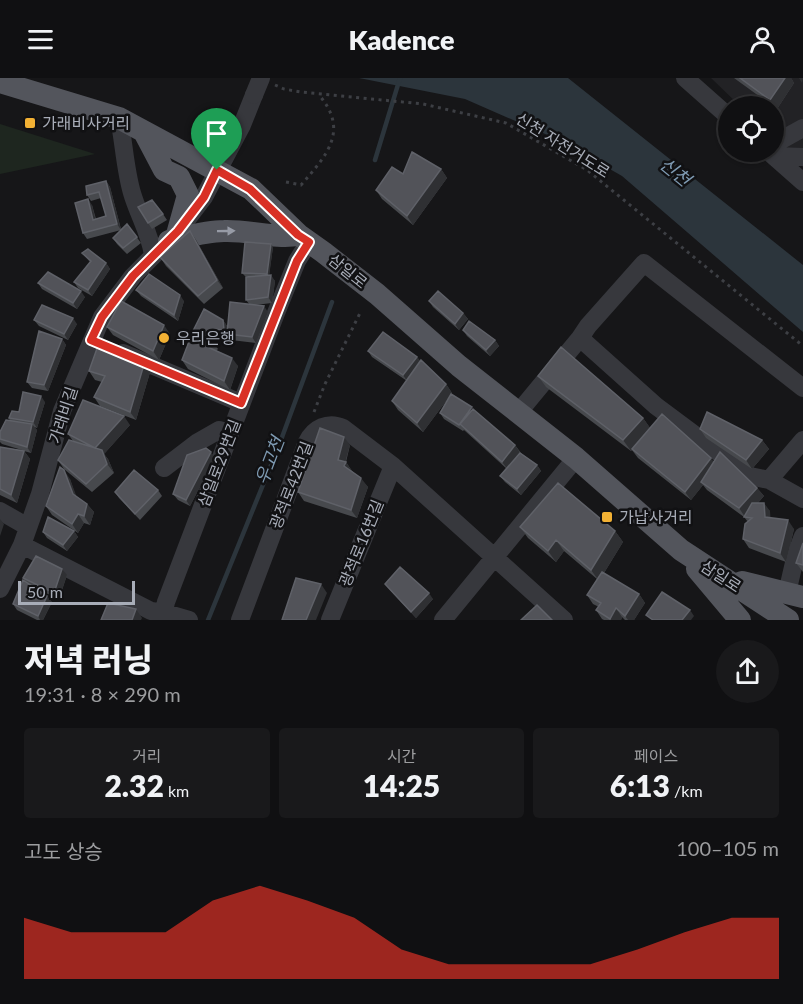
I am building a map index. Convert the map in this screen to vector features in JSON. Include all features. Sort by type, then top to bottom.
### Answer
[{"type":"main road","points":[[31,78],[56,98]]},
{"type":"main road","name":"삼일로","points":[[0,82],[119,118],[250,189],[304,238],[377,294],[459,366],[576,458],[681,550],[788,620]]},
{"type":"main road","points":[[144,132],[164,170],[179,177],[188,195],[167,242]]},
{"type":"main road","points":[[167,242],[224,231],[304,238]]},
{"type":"main road","points":[[681,550],[740,620]]},
{"type":"main road","points":[[720,576],[795,595]]},
{"type":"street","points":[[685,78],[718,107]]},
{"type":"street","name":"가래비길","points":[[0,589],[22,545],[40,494],[62,411],[102,317],[133,276],[167,242],[204,197],[242,125],[254,95],[265,80]]},
{"type":"street","points":[[119,118],[127,163],[127,177],[138,210],[151,238],[167,242]]},
{"type":"street","points":[[784,141],[803,128]]},
{"type":"street","points":[[784,153],[803,157]]},
{"type":"street","points":[[784,162],[803,182]]},
{"type":"street","name":"삼일로29번길","points":[[164,616],[166,602],[304,238]]},
{"type":"street","points":[[518,413],[588,326],[644,263],[803,388]]},
{"type":"street","points":[[580,338],[656,406],[750,476],[769,480],[803,499]]},
{"type":"street","points":[[91,340],[241,403]]},
{"type":"street","name":"광적로42번길","points":[[240,620],[310,435],[318,429],[335,424],[393,466],[494,556]]},
{"type":"street","points":[[164,468],[198,442],[219,430],[230,433]]},
{"type":"street","points":[[769,480],[803,440]]},
{"type":"street","points":[[443,620],[576,458]]},
{"type":"street","name":"광적로16번길","points":[[330,620],[393,466]]},
{"type":"street","points":[[0,511],[28,527]]},
{"type":"street","points":[[795,595],[796,554],[803,536]]},
{"type":"street","points":[[22,545],[151,611],[164,616],[189,620]]},
{"type":"street","points":[[494,556],[564,620]]},
{"type":"path","name":"신천 자전거도로","points":[[265,80],[284,89],[423,104],[506,123],[587,170],[803,346]]},
{"type":"path","points":[[286,182],[301,185],[330,148],[335,127],[330,107],[318,94]]},
{"type":"path","points":[[314,412],[325,384],[362,311]]},
{"type":"shaded area","points":[[711,78],[803,78],[803,167],[784,149],[784,96],[730,96]]},
{"type":"shaded area","points":[[0,124],[95,154],[0,174]]},
{"type":"water","name":"신천","points":[[359,78],[568,78],[803,265],[803,332],[622,176],[559,140],[465,99]]},
{"type":"building","points":[[740,78],[785,78],[773,96],[765,96]]},
{"type":"building","points":[[412,152],[441,169],[407,216],[376,190],[392,167],[403,174]]},
{"type":"building","points":[[106,181],[117,224],[83,233],[75,203],[88,199],[93,220],[106,216],[99,192],[87,195],[86,186]]},
{"type":"building","points":[[152,200],[163,214],[148,223],[138,207]]},
{"type":"building","points":[[127,224],[137,237],[123,248],[113,238]]},
{"type":"building","points":[[190,231],[217,280],[198,296],[160,257]]},
{"type":"building","points":[[245,242],[271,244],[267,274],[242,273]]},
{"type":"building","points":[[88,249],[106,263],[88,290],[74,282],[91,261],[82,253]]},
{"type":"building","points":[[48,272],[81,291],[73,303],[38,283]]},
{"type":"building","points":[[149,274],[180,295],[174,315],[136,290]]},
{"type":"building","points":[[271,275],[268,297],[246,300],[246,277]]},
{"type":"building","points":[[438,291],[463,313],[455,324],[429,301]]},
{"type":"building","points":[[121,301],[164,325],[153,351],[107,327]]},
{"type":"building","points":[[230,302],[264,306],[252,337],[227,334]]},
{"type":"building","points":[[42,305],[73,318],[64,334],[34,320]]},
{"type":"building","points":[[204,309],[223,320],[224,330],[213,329],[208,339],[214,343],[208,347],[190,337]]},
{"type":"building","points":[[469,321],[495,340],[486,350],[463,330]]},
{"type":"building","points":[[39,331],[62,339],[44,385],[27,382]]},
{"type":"building","points":[[383,332],[417,357],[403,375],[368,351]]},
{"type":"building","points":[[190,339],[232,358],[224,381],[182,360]]},
{"type":"building","points":[[100,340],[145,361],[130,412],[94,397],[105,376],[89,371]]},
{"type":"building","points":[[561,347],[643,418],[623,440],[538,376]]},
{"type":"building","points":[[421,360],[446,384],[417,423],[392,401]]},
{"type":"building","points":[[23,392],[41,396],[33,422],[9,418],[12,411],[19,412]]},
{"type":"building","points":[[451,394],[472,407],[459,425],[440,413]]},
{"type":"building","points":[[83,400],[124,416],[95,448],[68,434]]},
{"type":"building","points":[[473,409],[515,445],[502,462],[460,424]]},
{"type":"building","points":[[707,412],[762,440],[746,460],[700,429]]},
{"type":"building","points":[[662,414],[711,458],[685,492],[632,449]]},
{"type":"building","points":[[6,420],[32,424],[27,447],[0,439],[0,432]]},
{"type":"building","points":[[320,428],[344,437],[338,460],[346,462],[344,466],[361,478],[351,510],[298,492]]},
{"type":"building","points":[[69,440],[102,450],[107,464],[86,484],[58,460]]},
{"type":"building","points":[[0,447],[24,451],[11,495],[0,489]]},
{"type":"building","points":[[206,448],[211,452],[186,500],[173,494],[187,455]]},
{"type":"building","points":[[720,452],[757,488],[739,508],[701,482]]},
{"type":"building","points":[[520,453],[537,465],[517,489],[500,476]]},
{"type":"building","points":[[60,467],[64,470],[73,494],[87,504],[84,516],[78,514],[72,524],[46,506]]},
{"type":"building","points":[[134,470],[158,490],[135,514],[115,492]]},
{"type":"building","points":[[558,483],[615,531],[591,570],[556,540],[548,551],[520,527]]},
{"type":"building","points":[[752,503],[764,503],[765,517],[788,520],[780,553],[743,539],[745,524],[752,518],[744,517]]},
{"type":"building","points":[[48,517],[74,531],[63,545],[43,532]]},
{"type":"building","points":[[803,543],[803,565],[796,563]]},
{"type":"building","points":[[36,556],[62,569],[54,593],[23,578]]},
{"type":"building","points":[[400,567],[429,593],[411,612],[385,584]]},
{"type":"building","points":[[602,572],[639,594],[625,616],[616,608],[610,619],[596,610],[601,603],[587,595]]},
{"type":"building","points":[[296,578],[321,584],[306,620],[282,620]]},
{"type":"building","points":[[23,580],[47,596],[38,616],[13,604]]},
{"type":"building","points":[[662,592],[690,610],[682,620],[653,620],[646,615]]},
{"type":"building","points":[[108,603],[136,609],[132,620],[101,620]]},
{"type":"building","points":[[537,605],[552,620],[521,620]]},
{"type":"waterway","name":"우고천","points":[[375,160],[400,78]]},
{"type":"waterway","name":"우고천","points":[[208,620],[278,448],[332,302]]},
{"type":"place","name":"가래비사거리","points":[[30,123]]},
{"type":"place","name":"우리은행","points":[[164,338]]},
{"type":"place","name":"가납사거리","points":[[607,517]]},
{"type":"route","points":[[217,170],[250,189],[298,235],[309,242],[297,261],[241,403],[91,340],[102,317],[133,276],[178,231],[204,197],[217,170]]}]
